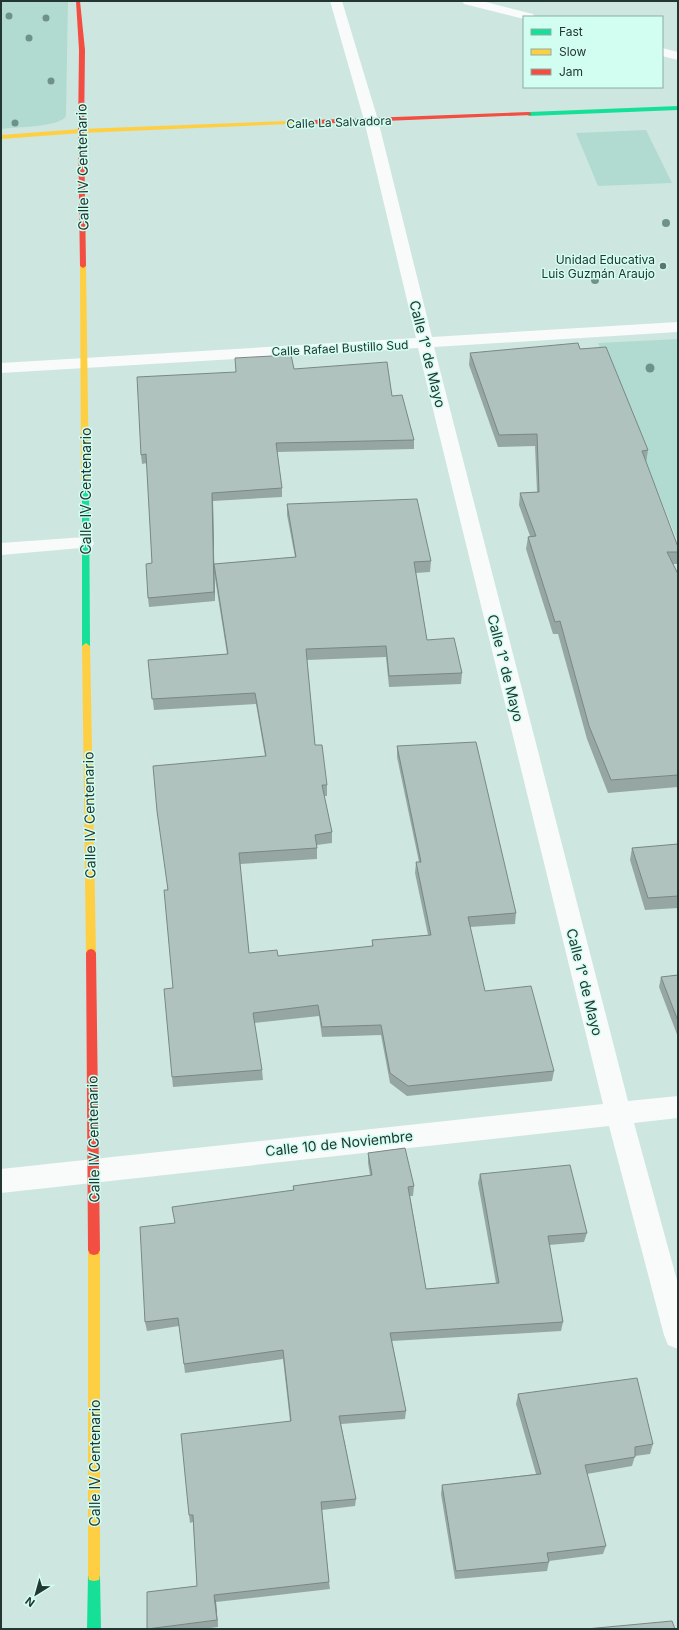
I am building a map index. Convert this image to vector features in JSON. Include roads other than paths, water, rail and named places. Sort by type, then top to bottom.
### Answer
[{"type":"street","name":"Calle IV Centenario","points":[[78,1],[82,50],[81,131],[85,363],[85,542],[94,1170],[94,1629]]},
{"type":"street","name":"Calle 1° de Mayo","points":[[336,1],[371,120],[425,343],[618,1113],[678,1335]]},
{"type":"street","points":[[468,1],[525,16]]},
{"type":"street","points":[[663,52],[678,56]]},
{"type":"street","name":"Calle La Salvadora","points":[[1,137],[81,131],[678,108]]},
{"type":"street","name":"Calle Rafael Bustillo Sud","points":[[1,368],[678,327]]},
{"type":"street","points":[[1,549],[85,542]]},
{"type":"street","name":"Calle 10 de Noviembre","points":[[1,1181],[678,1107]]},
{"type":"place","name":"Unidad Educativa Luis Guzmán Araujo","points":[[663,266]]}]
